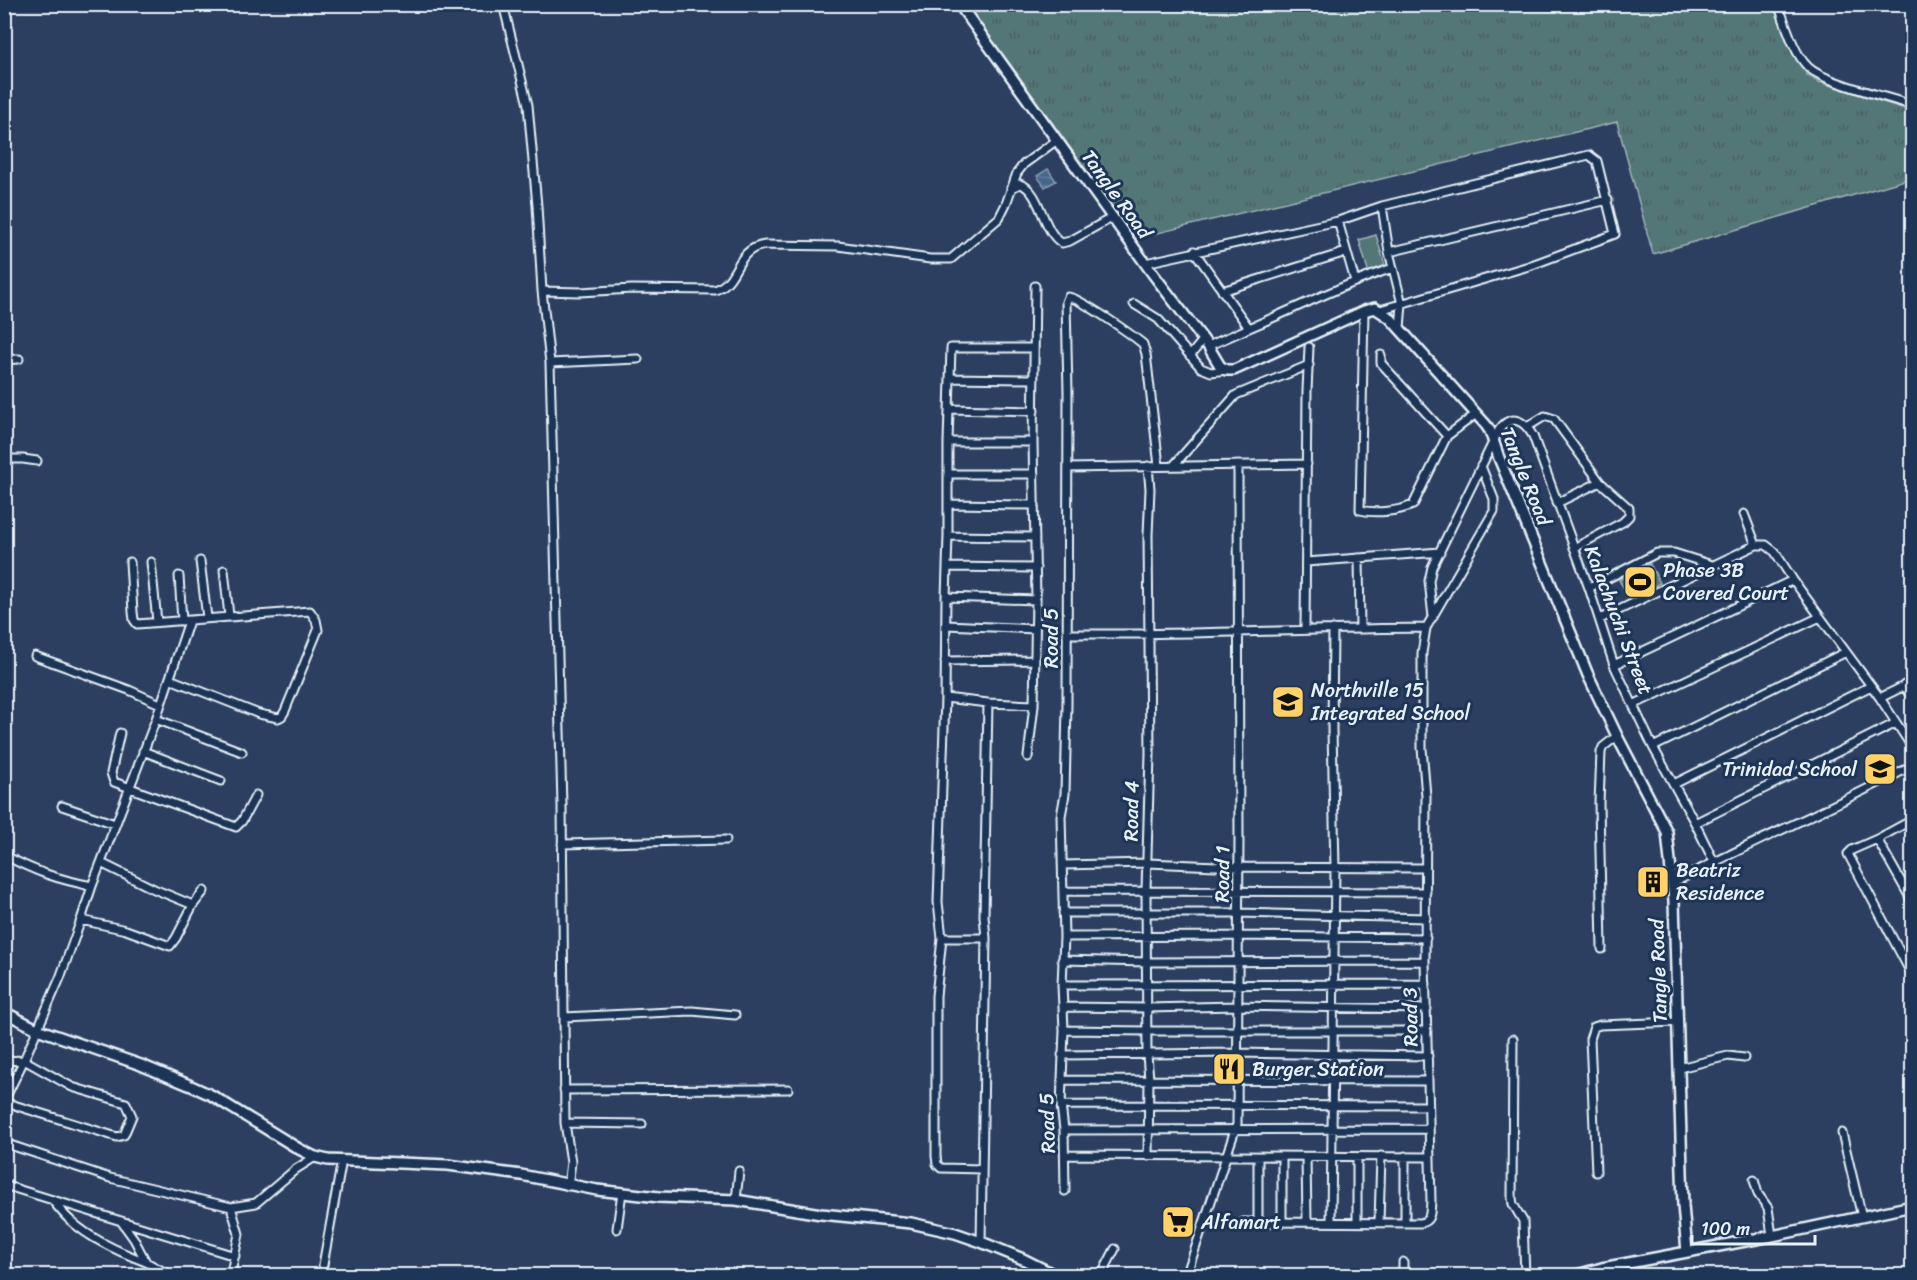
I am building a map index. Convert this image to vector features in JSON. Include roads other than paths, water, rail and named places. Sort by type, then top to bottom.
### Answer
[{"type":"street","points":[[503,4],[528,105],[542,291],[550,363],[562,844],[564,1090],[565,1123],[571,1162],[568,1186]]},
{"type":"street","name":"Tangle Road","points":[[959,4],[1145,263],[1206,343],[1220,366],[1226,370]]},
{"type":"street","points":[[1778,4],[1799,55],[1809,68],[1823,76],[1866,92],[1912,105]]},
{"type":"street","points":[[542,291],[715,290],[726,284],[749,251],[765,245],[838,246],[948,260],[954,258],[999,218],[1017,173],[1024,164],[1057,140]]},
{"type":"street","points":[[1134,304],[1158,320],[1190,356],[1206,370],[1217,372],[1234,370],[1364,311],[1375,308],[1380,310],[1402,304],[1529,266],[1612,236],[1615,230],[1597,161],[1589,155],[1382,206],[1338,221],[1145,263]]},
{"type":"street","points":[[1011,188],[1020,184],[1029,189],[1057,240],[1062,243],[1070,241],[1113,217]]},
{"type":"street","points":[[1389,252],[1608,200]]},
{"type":"street","points":[[1382,206],[1389,252],[1402,304],[1400,328]]},
{"type":"street","points":[[1338,221],[1355,281]]},
{"type":"street","points":[[1194,251],[1249,327]]},
{"type":"street","points":[[1222,291],[1346,252]]},
{"type":"street","points":[[1190,356],[1206,343],[1293,309],[1355,281],[1393,268]]},
{"type":"street","points":[[1028,757],[1035,705],[1036,568],[1033,442],[1035,286]]},
{"type":"street","name":"Road 5","points":[[1065,1191],[1064,1130],[1061,1105],[1064,1030],[1062,960],[1064,891],[1061,816],[1065,794],[1067,752],[1066,302],[1070,296],[1143,344],[1159,466]]},
{"type":"street","name":"Tangle Road","points":[[1380,310],[1400,328],[1490,431],[1588,675],[1667,832],[1673,883],[1683,1205],[1687,1252]]},
{"type":"street","points":[[1364,311],[1360,510],[1375,511],[1413,505],[1447,436],[1476,414]]},
{"type":"street","points":[[1305,629],[1310,347]]},
{"type":"street","points":[[982,1169],[941,1168],[937,1164],[936,996],[942,938],[938,902],[945,698],[951,348],[1034,348]]},
{"type":"street","points":[[1381,356],[1382,363],[1447,436]]},
{"type":"street","points":[[550,363],[636,360],[638,358]]},
{"type":"street","points":[[4,360],[19,359]]},
{"type":"street","points":[[1174,465],[1236,395],[1309,365]]},
{"type":"street","points":[[950,378],[1034,379]]},
{"type":"street","points":[[949,410],[1034,411]]},
{"type":"street","points":[[1433,617],[1429,581],[1432,567],[1499,430],[1507,421],[1518,421],[1527,427],[1545,416],[1554,418],[1600,482],[1629,508],[1630,513],[1623,522],[1574,548]]},
{"type":"street","name":"Kalachuchi Street","points":[[1527,427],[1533,436],[1589,588],[1614,665],[1653,747],[1714,862]]},
{"type":"street","points":[[948,442],[1033,442]]},
{"type":"street","points":[[4,459],[37,460]]},
{"type":"street","points":[[1068,468],[1307,464]]},
{"type":"street","name":"Road 1","points":[[1186,1275],[1237,1124],[1238,465]]},
{"type":"street","name":"Road 4","points":[[1148,466],[1150,489],[1148,535],[1150,754],[1146,890],[1148,1156]]},
{"type":"street","points":[[1067,634],[1426,628],[1494,511],[1494,499],[1481,466]]},
{"type":"street","points":[[948,474],[1034,474]]},
{"type":"street","points":[[1557,503],[1600,482]]},
{"type":"street","points":[[4,492],[4,498]]},
{"type":"street","points":[[948,504],[1035,505]]},
{"type":"street","points":[[1744,514],[1756,545]]},
{"type":"street","points":[[948,536],[1035,537]]},
{"type":"street","points":[[1600,619],[1756,545],[1766,545],[1775,552],[1792,580],[1880,698],[1912,747]]},
{"type":"street","points":[[1305,562],[1440,552]]},
{"type":"street","points":[[1589,588],[1658,553],[1674,553],[1712,566]]},
{"type":"street","points":[[1359,558],[1360,629]]},
{"type":"street","points":[[200,561],[207,618]]},
{"type":"street","points":[[130,562],[135,623],[140,625],[310,611],[318,626],[315,640],[282,716],[278,718],[170,679]]},
{"type":"street","points":[[152,562],[157,622]]},
{"type":"street","points":[[947,567],[1036,568]]},
{"type":"street","points":[[224,570],[229,616]]},
{"type":"street","points":[[4,1061],[24,1060],[72,1087],[126,1103],[132,1116],[124,1135],[117,1137],[4,1102],[24,1060],[60,978],[170,679],[185,621],[179,576]]},
{"type":"street","points":[[1614,665],[1792,580]]},
{"type":"street","points":[[946,597],[1036,600]]},
{"type":"street","points":[[1633,705],[1820,617]]},
{"type":"street","points":[[946,626],[1035,629]]},
{"type":"street","name":"Road 3","points":[[1243,1222],[1423,1223],[1429,1217],[1431,1201],[1425,961],[1426,795],[1421,701],[1422,653],[1426,628]]},
{"type":"street","points":[[1331,1222],[1335,938],[1333,629]]},
{"type":"street","points":[[1653,747],[1846,652]]},
{"type":"street","points":[[35,656],[129,690],[160,704]]},
{"type":"street","points":[[945,661],[1035,660]]},
{"type":"street","points":[[1880,698],[1912,682]]},
{"type":"street","points":[[1904,685],[1912,699]]},
{"type":"street","points":[[1674,784],[1871,686]]},
{"type":"street","points":[[945,698],[1035,705]]},
{"type":"street","points":[[981,1242],[988,703]]},
{"type":"street","points":[[156,719],[242,752]]},
{"type":"street","points":[[1695,823],[1896,723]]},
{"type":"street","points":[[120,733],[111,777],[114,782],[236,827],[242,821],[256,795]]},
{"type":"street","points":[[1602,949],[1599,803],[1601,752],[1603,747],[1617,736]]},
{"type":"street","points":[[143,751],[221,781]]},
{"type":"street","points":[[1673,883],[1821,813],[1912,766]]},
{"type":"street","points":[[62,806],[115,824]]},
{"type":"street","points":[[1912,820],[1848,854],[1912,975]]},
{"type":"street","points":[[1877,839],[1912,901]]},
{"type":"street","points":[[562,844],[726,840]]},
{"type":"street","points":[[4,855],[56,879],[92,886]]},
{"type":"street","points":[[101,863],[154,889],[193,904]]},
{"type":"street","points":[[1063,865],[1148,863],[1239,867],[1425,868]]},
{"type":"street","points":[[81,920],[126,930],[170,946],[193,904],[204,891]]},
{"type":"street","points":[[1064,891],[1426,892]]},
{"type":"street","points":[[1063,913],[1238,913],[1426,918]]},
{"type":"street","points":[[1064,937],[1426,938]]},
{"type":"street","points":[[942,938],[986,938]]},
{"type":"street","points":[[1062,960],[1425,961]]},
{"type":"street","points":[[1062,985],[1426,984]]},
{"type":"street","points":[[1064,1007],[1237,1006],[1427,1009]]},
{"type":"street","points":[[564,1017],[692,1011],[735,1015]]},
{"type":"street","points":[[4,1012],[37,1029],[141,1065],[211,1095],[315,1157],[448,1165],[521,1175],[568,1186],[659,1197],[736,1200],[832,1215],[910,1223],[955,1233],[981,1242],[1057,1275]]},
{"type":"street","points":[[1596,1172],[1591,1032],[1599,1025],[1678,1022]]},
{"type":"street","points":[[1064,1030],[1427,1031]]},
{"type":"street","points":[[1513,1039],[1512,1198],[1523,1221],[1525,1275]]},
{"type":"street","points":[[1062,1054],[1238,1053],[1428,1056]]},
{"type":"street","points":[[1679,1068],[1728,1056],[1744,1058]]},
{"type":"street","points":[[1062,1080],[1428,1081]]},
{"type":"street","points":[[564,1090],[788,1089]]},
{"type":"street","points":[[1061,1105],[1428,1106]]},
{"type":"street","points":[[565,1123],[642,1124]]},
{"type":"street","points":[[1064,1130],[1428,1129]]},
{"type":"street","points":[[1842,1133],[1862,1216]]},
{"type":"street","points":[[4,1143],[110,1178],[231,1207],[256,1203],[296,1169],[315,1157]]},
{"type":"street","points":[[1065,1155],[1429,1157]]},
{"type":"street","points":[[1379,1222],[1381,1156]]},
{"type":"street","points":[[1405,1156],[1405,1223]]},
{"type":"street","points":[[1258,1157],[1258,1221]]},
{"type":"street","points":[[1282,1157],[1282,1221]]},
{"type":"street","points":[[1306,1157],[1307,1221]]},
{"type":"street","points":[[1357,1157],[1357,1221]]},
{"type":"street","points":[[323,1265],[342,1160]]},
{"type":"street","points":[[736,1200],[739,1171]]},
{"type":"street","points":[[1754,1180],[1758,1194],[1768,1208],[1772,1236]]},
{"type":"street","points":[[4,1185],[235,1256]]},
{"type":"street","points":[[617,1229],[622,1192]]},
{"type":"street","points":[[52,1199],[72,1222],[116,1251],[172,1275]]},
{"type":"street","points":[[1574,1275],[1602,1272],[1687,1252],[1912,1206]]},
{"type":"street","points":[[226,1275],[232,1268],[239,1234],[231,1207]]},
{"type":"street","points":[[121,1221],[146,1262]]},
{"type":"street","points":[[1101,1275],[1115,1249]]},
{"type":"street","points":[[1403,1262],[1403,1275]]},
{"type":"water","points":[[1048,169],[1056,181],[1045,187],[1037,176]]},
{"type":"place","name":"Phase 3B Covered Court","points":[[1640,582]]},
{"type":"place","name":"Northville 15 Integrated School","points":[[1288,702]]},
{"type":"place","name":"Trinidad School","points":[[1880,769]]},
{"type":"place","name":"Beatriz Residence","points":[[1653,882]]},
{"type":"place","name":"Burger Station","points":[[1229,1069]]},
{"type":"place","name":"Alfamart","points":[[1178,1222]]}]
